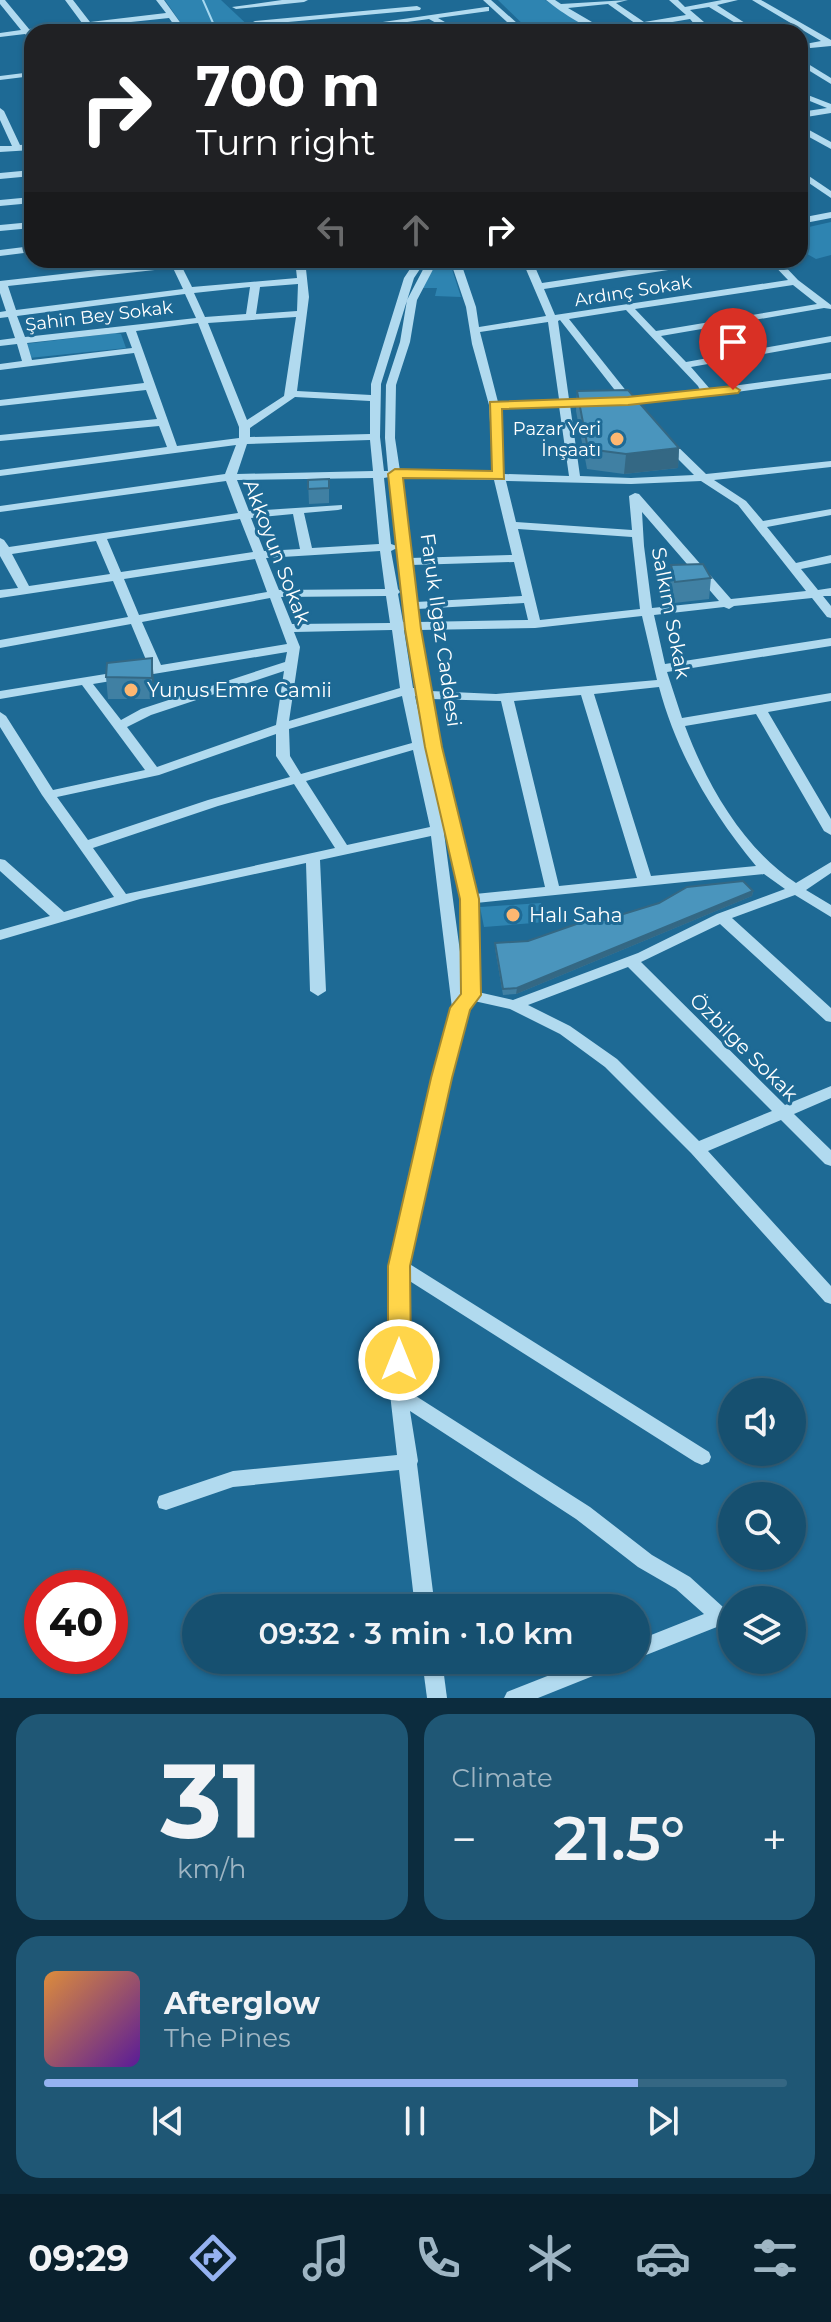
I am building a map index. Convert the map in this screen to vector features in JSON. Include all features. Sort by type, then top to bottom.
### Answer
[{"type":"street","points":[[1,0],[24,28]]},
{"type":"street","points":[[69,0],[88,24]]},
{"type":"street","points":[[160,0],[177,24]]},
{"type":"street","points":[[233,3],[304,0]]},
{"type":"street","points":[[405,0],[443,24]]},
{"type":"street","points":[[477,0],[513,24]]},
{"type":"street","points":[[550,0],[589,24]]},
{"type":"street","points":[[560,6],[624,0]]},
{"type":"street","points":[[673,0],[699,24]]},
{"type":"street","points":[[685,9],[731,0]]},
{"type":"street","points":[[756,0],[797,24]]},
{"type":"street","points":[[610,2],[641,24]]},
{"type":"street","points":[[233,3],[255,23],[417,8]]},
{"type":"street","points":[[378,24],[430,17],[487,4]]},
{"type":"street","points":[[487,4],[505,24]]},
{"type":"street","points":[[711,5],[742,24]]},
{"type":"street","points":[[116,24],[171,15]]},
{"type":"street","points":[[648,24],[693,16]]},
{"type":"street","points":[[808,30],[830,43]]},
{"type":"street","points":[[0,35],[24,35]]},
{"type":"street","points":[[808,46],[830,43]]},
{"type":"street","points":[[808,66],[831,82]]},
{"type":"street","points":[[0,78],[24,75]]},
{"type":"street","points":[[808,89],[831,82]]},
{"type":"street","points":[[808,95],[831,108]]},
{"type":"street","points":[[808,113],[831,108]]},
{"type":"street","points":[[0,111],[17,148]]},
{"type":"street","points":[[808,133],[831,146]]},
{"type":"street","points":[[0,149],[24,148]]},
{"type":"street","points":[[0,176],[24,174]]},
{"type":"street","points":[[808,179],[831,195]]},
{"type":"street","points":[[0,203],[24,201]]},
{"type":"street","points":[[808,219],[831,215]]},
{"type":"street","points":[[0,228],[24,226]]},
{"type":"street","points":[[0,253],[24,250]]},
{"type":"street","points":[[28,363],[6,314],[1,284],[85,268]]},
{"type":"street","points":[[178,268],[202,320],[244,427],[276,408],[290,394],[302,314],[301,268]]},
{"type":"street","name":"Faruk Ilgaz Caddesi","points":[[416,268],[409,278],[376,384],[378,474],[385,547],[394,592],[424,696],[469,899],[466,1002],[399,1266],[399,1394],[423,1594]]},
{"type":"street","name":"Faruk Ilgaz Caddesi","points":[[429,268],[412,300],[405,342],[391,385],[390,438],[408,562],[411,606],[406,629],[407,690],[437,830],[466,1002]]},
{"type":"street","points":[[457,268],[494,405],[499,476],[535,624]]},
{"type":"street","points":[[530,268],[537,287],[558,320],[639,412]]},
{"type":"street","points":[[537,287],[662,268]]},
{"type":"street","points":[[782,268],[828,307]]},
{"type":"street","points":[[6,314],[187,290],[302,281]]},
{"type":"street","name":"Ardınç Sokak","points":[[476,330],[795,282]]},
{"type":"street","points":[[251,317],[256,306],[255,285]]},
{"type":"street","points":[[654,334],[828,307]]},
{"type":"street","points":[[629,308],[685,365],[707,393]]},
{"type":"street","name":"Şahin Bey Sokak","points":[[0,343],[202,320],[302,314]]},
{"type":"street","points":[[558,320],[562,402],[575,479]]},
{"type":"street","points":[[130,329],[173,449]]},
{"type":"street","points":[[685,365],[831,339]]},
{"type":"street","points":[[0,367],[137,350]]},
{"type":"street","points":[[494,405],[628,401],[831,376]]},
{"type":"street","points":[[0,403],[150,386]]},
{"type":"street","points":[[290,394],[376,398]]},
{"type":"street","points":[[0,438],[162,422]]},
{"type":"street","name":"Akkoyun Sokak","points":[[244,427],[245,435],[240,441],[230,477],[294,647],[282,727],[283,756],[344,851]]},
{"type":"street","points":[[660,434],[703,478],[742,503],[831,614]]},
{"type":"street","points":[[0,473],[240,441],[375,437]]},
{"type":"street","points":[[0,509],[230,477],[395,474],[631,481],[703,478],[831,464]]},
{"type":"street","points":[[631,481],[636,498],[729,605]]},
{"type":"street","name":"Salkım Sokak","points":[[636,498],[636,534],[661,676],[698,770],[730,823],[768,869],[831,912]]},
{"type":"street","points":[[25,589],[2,549],[244,515],[338,507]]},
{"type":"street","points":[[298,511],[307,552]]},
{"type":"street","points":[[760,525],[831,512]]},
{"type":"street","points":[[511,525],[636,534]]},
{"type":"street","points":[[100,537],[156,669]]},
{"type":"street","points":[[0,594],[259,555],[406,547]]},
{"type":"street","points":[[408,562],[519,558]]},
{"type":"street","points":[[794,567],[831,559]]},
{"type":"street","points":[[0,644],[274,594],[394,592]]},
{"type":"street","points":[[287,628],[406,629],[535,624],[831,592]]},
{"type":"street","points":[[411,606],[529,599]]},
{"type":"street","points":[[49,795],[154,772],[282,727],[407,690],[424,696],[506,696],[586,689],[831,642]]},
{"type":"street","points":[[0,695],[294,647]]},
{"type":"street","points":[[119,726],[146,712],[292,664]]},
{"type":"street","points":[[85,681],[154,772]]},
{"type":"street","points":[[586,689],[645,881]]},
{"type":"street","points":[[506,696],[553,892]]},
{"type":"street","points":[[677,723],[831,697]]},
{"type":"street","points":[[760,709],[831,831]]},
{"type":"street","points":[[0,716],[49,795],[123,900]]},
{"type":"street","points":[[0,744],[15,739]]},
{"type":"street","points":[[85,846],[213,803],[418,745]]},
{"type":"street","points":[[0,935],[123,900],[455,826]]},
{"type":"street","points":[[313,858],[318,991]]},
{"type":"street","points":[[0,863],[62,918]]},
{"type":"street","points":[[514,1005],[631,961],[722,917],[798,889],[831,866]]},
{"type":"street","points":[[469,899],[768,869]]},
{"type":"street","points":[[722,917],[831,1017]]},
{"type":"street","name":"Özbilge Sokak","points":[[631,961],[780,1113],[831,1160]]},
{"type":"street","points":[[466,1002],[514,1005],[565,1030],[611,1063],[697,1149],[831,1297]]},
{"type":"street","points":[[697,1149],[831,1092]]},
{"type":"street","points":[[399,1266],[702,1457]]},
{"type":"street","points":[[399,1394],[583,1513],[645,1561],[683,1583],[718,1609]]},
{"type":"street","points":[[166,1502],[233,1479],[409,1461]]},
{"type":"street","points":[[650,1645],[718,1618]]},
{"type":"street","points":[[434,1674],[437,1698]]},
{"type":"street","points":[[514,1698],[575,1674]]},
{"type":"shaded area","points":[[165,0],[221,0],[246,24],[182,24]]},
{"type":"shaded area","points":[[498,0],[545,0],[586,24],[523,24]]},
{"type":"shaded area","points":[[831,222],[831,255],[816,259],[808,254],[808,227]]},
{"type":"shaded area","points":[[434,268],[452,268],[461,297],[435,296],[437,288],[420,288]]},
{"type":"shaded area","points":[[121,334],[126,348],[29,358],[25,344]]},
{"type":"shaded area","name":"Halı Saha","points":[[541,903],[546,922],[484,927],[480,907]]},
{"type":"building","points":[[628,390],[679,448],[626,454],[588,449],[577,391]]},
{"type":"building","points":[[329,479],[329,488],[308,489],[308,480]]},
{"type":"building","points":[[703,564],[711,578],[675,582],[671,565]]},
{"type":"building","points":[[152,658],[152,678],[106,677],[107,663]]},
{"type":"building","points":[[743,881],[753,891],[517,988],[503,989],[495,943],[528,941],[585,921],[604,920],[659,903],[687,887]]},
{"type":"waterway","points":[[203,0],[214,24]]},
{"type":"place","name":"Pazar Yeri İnşaatı","points":[[617,439]]},
{"type":"place","name":"Yunus Emre Camii","points":[[131,690]]},
{"type":"place","name":"Halı Saha","points":[[513,915]]},
{"type":"route","points":[[399,1360],[399,1266],[441,1078],[460,1008],[471,995],[469,899],[455,826],[433,747],[413,629],[408,562],[395,474],[499,476],[494,405],[628,401],[733,390]]}]
